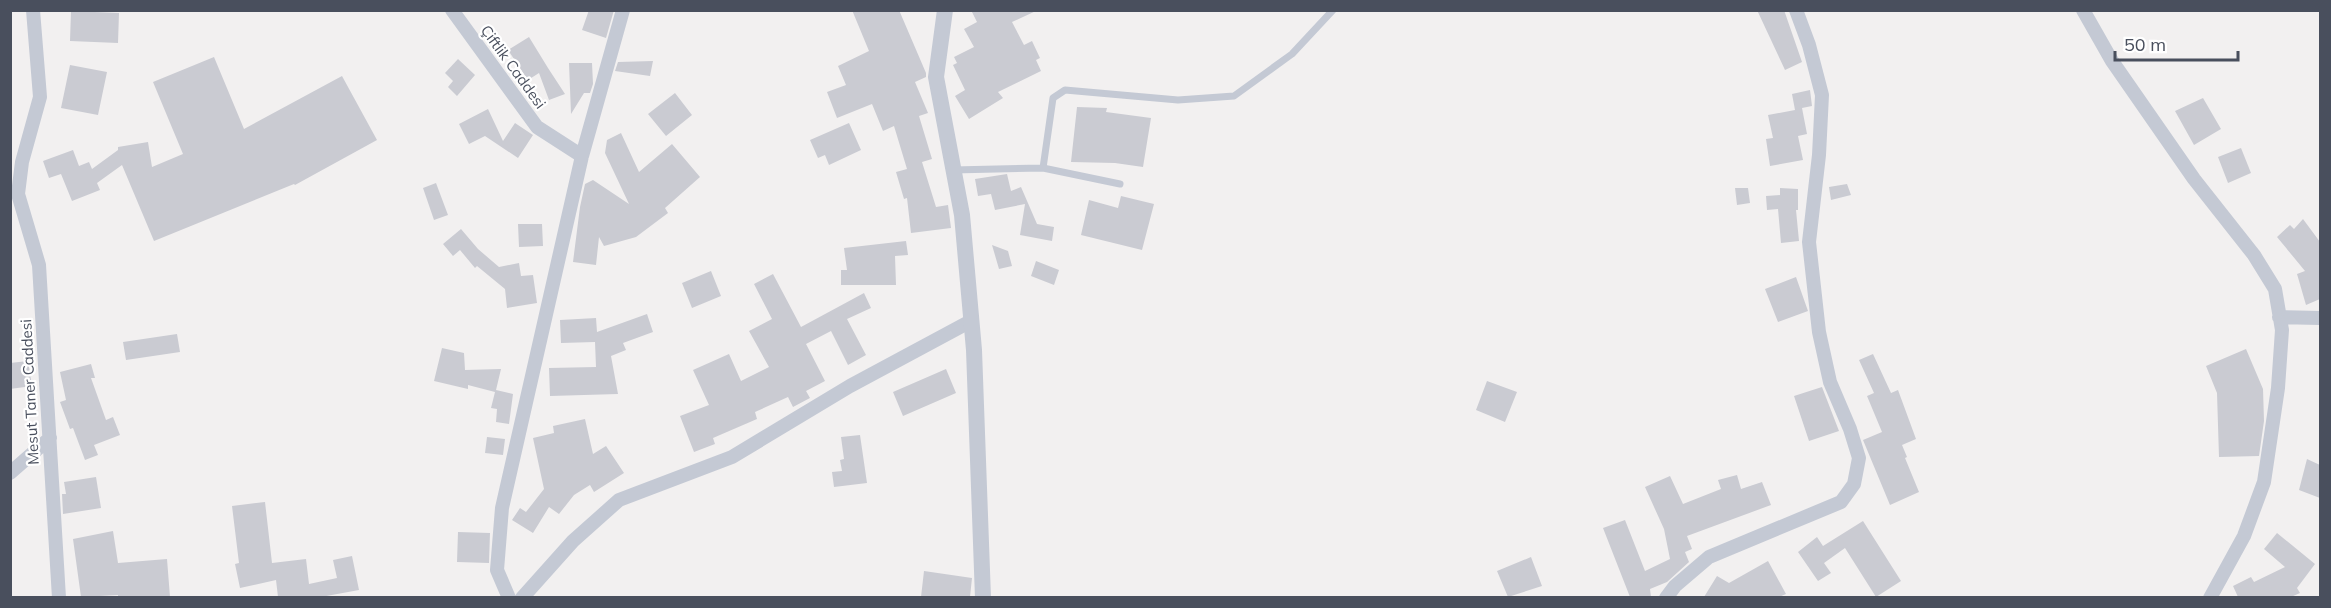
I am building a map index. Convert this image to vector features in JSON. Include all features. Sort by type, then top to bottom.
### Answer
[{"type":"street","name":"Mesut Taner Caddesi","points":[[33,10],[40,97],[22,162],[18,194],[39,265],[59,597]]},
{"type":"street","name":"Çiftlik Caddesi","points":[[452,10],[537,127],[582,156]]},
{"type":"street","points":[[508,597],[497,570],[502,508],[582,156],[623,10]]},
{"type":"street","points":[[945,10],[936,77],[962,215],[971,321],[983,597]]},
{"type":"street","points":[[1666,597],[1675,586],[1710,557],[1842,502],[1854,484],[1859,458],[1850,429],[1830,382],[1814,301],[1809,242],[1819,155],[1822,95],[1809,45],[1796,10]]},
{"type":"street","points":[[2083,10],[2112,61],[2194,179],[2254,255],[2275,289],[2282,330],[2277,388],[2264,482],[2244,536],[2210,597]]},
{"type":"street","points":[[2279,317],[2320,318]]},
{"type":"street","points":[[522,597],[573,541],[619,500],[732,457],[850,386],[971,321]]},
{"type":"street","points":[[10,473],[50,438]]},
{"type":"lane","points":[[1043,168],[1053,98],[1065,90],[1178,100],[1234,96],[1292,54],[1333,10]]},
{"type":"lane","points":[[953,170],[1043,168],[1119,184]]},
{"type":"building","points":[[589,10],[614,10],[606,38],[582,30]]},
{"type":"building","points":[[852,10],[899,10],[926,73],[926,77],[915,82],[928,113],[919,116],[932,159],[922,162],[936,207],[948,205],[951,228],[911,233],[907,198],[904,199],[896,172],[907,169],[894,126],[883,131],[872,104],[837,118],[827,92],[846,85],[838,66],[869,51]]},
{"type":"building","points":[[971,10],[1038,10],[1012,22],[1024,45],[1032,41],[1040,58],[1036,60],[1041,71],[998,92],[1003,98],[969,119],[955,96],[965,90],[953,65],[957,63],[954,57],[974,47],[964,29],[977,22]]},
{"type":"building","points":[[1757,10],[1784,10],[1802,62],[1785,70]]},
{"type":"building","points":[[71,11],[119,13],[118,43],[70,41]]},
{"type":"building","points":[[529,37],[565,94],[549,100],[539,73],[528,80],[508,50]]},
{"type":"building","points":[[214,57],[244,129],[342,76],[377,140],[295,185],[154,241],[122,165],[97,183],[100,190],[72,201],[61,174],[49,178],[43,161],[73,150],[79,166],[89,162],[92,169],[118,150],[118,147],[148,142],[152,167],[183,154],[153,82]]},
{"type":"building","points":[[458,59],[475,75],[457,96],[448,87],[453,81],[445,73]]},
{"type":"building","points":[[653,61],[650,76],[615,71],[618,62]]},
{"type":"building","points":[[569,63],[592,63],[593,84],[590,93],[584,93],[571,114]]},
{"type":"building","points":[[70,65],[107,72],[98,115],[61,108]]},
{"type":"building","points":[[1810,90],[1812,106],[1802,108],[1807,134],[1798,136],[1803,160],[1770,166],[1766,139],[1773,138],[1768,115],[1795,110],[1792,94]]},
{"type":"building","points":[[675,93],[692,115],[666,136],[648,114]]},
{"type":"building","points":[[2203,98],[2221,129],[2194,145],[2175,111]]},
{"type":"building","points":[[1077,107],[1107,108],[1106,112],[1151,118],[1143,167],[1115,163],[1071,162]]},
{"type":"building","points":[[488,109],[503,141],[515,123],[533,135],[518,158],[485,136],[469,144],[459,124]]},
{"type":"building","points":[[849,123],[861,150],[829,165],[825,155],[818,158],[810,140]]},
{"type":"building","points":[[621,133],[639,172],[672,144],[700,177],[665,208],[668,213],[636,237],[604,246],[599,237],[596,265],[573,262],[585,184],[593,180],[629,204],[605,153],[607,140]]},
{"type":"building","points":[[2241,148],[2251,173],[2228,183],[2218,157]]},
{"type":"building","points":[[1007,174],[1011,191],[1021,187],[1037,224],[1054,227],[1052,241],[1020,235],[1025,204],[995,210],[991,194],[978,196],[975,179]]},
{"type":"building","points":[[436,183],[448,215],[434,220],[423,188]]},
{"type":"building","points":[[1847,184],[1851,195],[1831,200],[1829,187]]},
{"type":"building","points":[[1735,188],[1748,188],[1750,203],[1737,205]]},
{"type":"building","points":[[1780,188],[1798,189],[1798,210],[1796,210],[1799,241],[1781,243],[1778,209],[1767,210],[1766,196],[1780,195]]},
{"type":"building","points":[[1121,196],[1154,204],[1142,250],[1081,235],[1089,200],[1118,208]]},
{"type":"building","points":[[2303,219],[2320,242],[2320,299],[2306,305],[2297,274],[2305,271],[2277,237],[2290,225],[2294,229]]},
{"type":"building","points":[[518,224],[542,224],[543,246],[519,247]]},
{"type":"building","points":[[461,229],[478,249],[499,267],[519,263],[521,276],[533,275],[537,303],[507,308],[505,289],[477,266],[475,268],[460,250],[453,256],[443,244]]},
{"type":"building","points":[[906,241],[908,255],[895,256],[896,285],[841,285],[841,270],[847,270],[844,248]]},
{"type":"building","points":[[992,245],[1008,251],[1012,266],[999,269]]},
{"type":"building","points":[[1036,261],[1059,270],[1054,285],[1031,276]]},
{"type":"building","points":[[711,271],[721,296],[692,308],[682,283]]},
{"type":"building","points":[[773,274],[801,327],[864,293],[871,308],[847,319],[866,355],[848,365],[831,331],[806,344],[825,381],[806,391],[810,398],[793,407],[788,397],[755,412],[757,419],[713,438],[715,444],[694,452],[680,416],[709,405],[693,370],[729,354],[741,381],[769,367],[749,331],[772,319],[754,284]]},
{"type":"building","points":[[1796,277],[1808,311],[1778,322],[1765,289]]},
{"type":"building","points":[[647,314],[653,332],[623,343],[626,350],[611,356],[618,394],[550,396],[549,368],[596,367],[595,342],[561,343],[560,320],[596,318],[597,332]]},
{"type":"building","points":[[177,334],[180,352],[126,360],[123,342]]},
{"type":"building","points":[[442,348],[464,353],[465,370],[501,369],[496,390],[513,394],[509,424],[496,422],[497,409],[491,408],[495,392],[468,385],[468,389],[434,381]]},
{"type":"building","points":[[2246,349],[2263,389],[2264,421],[2259,456],[2219,457],[2217,393],[2206,366]]},
{"type":"building","points":[[1873,354],[1891,393],[1898,390],[1916,439],[1902,445],[1919,492],[1890,505],[1863,440],[1882,432],[1867,396],[1874,393],[1859,360]]},
{"type":"building","points":[[28,361],[32,386],[10,389],[10,363]]},
{"type":"building","points":[[91,364],[95,378],[91,378],[106,420],[113,417],[120,435],[94,445],[98,455],[85,460],[60,402],[66,400],[60,372]]},
{"type":"building","points":[[946,369],[956,393],[903,416],[893,392]]},
{"type":"building","points":[[1487,381],[1517,392],[1505,422],[1476,410]]},
{"type":"building","points":[[1822,387],[1839,431],[1809,441],[1794,396]]},
{"type":"building","points":[[585,419],[593,454],[606,446],[624,473],[594,492],[590,485],[574,495],[559,514],[549,507],[533,533],[512,520],[520,508],[526,512],[544,489],[533,438],[554,433],[553,426]]},
{"type":"building","points":[[860,435],[867,483],[834,487],[832,472],[842,471],[840,460],[844,459],[841,437]]},
{"type":"building","points":[[487,437],[505,439],[503,455],[485,453]]},
{"type":"building","points":[[2307,459],[2320,465],[2320,498],[2299,490]]},
{"type":"building","points":[[1737,475],[1741,489],[1762,482],[1771,505],[1687,536],[1692,549],[1685,552],[1689,562],[1667,582],[1650,589],[1651,597],[1630,597],[1603,528],[1625,520],[1645,571],[1670,559],[1664,529],[1645,487],[1670,476],[1683,504],[1721,489],[1718,480]]},
{"type":"building","points":[[96,477],[101,508],[63,514],[62,494],[66,494],[64,482]]},
{"type":"building","points":[[265,502],[272,563],[306,559],[309,584],[337,578],[333,560],[352,556],[359,590],[321,597],[278,597],[276,580],[240,588],[235,564],[239,563],[232,506]]},
{"type":"building","points":[[1863,521],[1901,581],[1876,597],[1845,548],[1824,563],[1831,573],[1818,581],[1798,552],[1817,537],[1823,546]]},
{"type":"building","points":[[113,531],[118,563],[167,559],[170,597],[118,597],[118,595],[81,597],[73,539]]},
{"type":"building","points":[[458,532],[490,533],[489,563],[457,562]]},
{"type":"building","points":[[2277,533],[2315,564],[2297,588],[2300,593],[2291,597],[2238,597],[2233,586],[2251,577],[2254,582],[2285,567],[2264,549]]},
{"type":"building","points":[[1531,557],[1542,586],[1508,597],[1497,571]]},
{"type":"building","points":[[1768,561],[1786,594],[1779,597],[1704,597],[1717,576],[1729,583]]},
{"type":"building","points":[[924,571],[972,578],[970,597],[921,597]]}]
